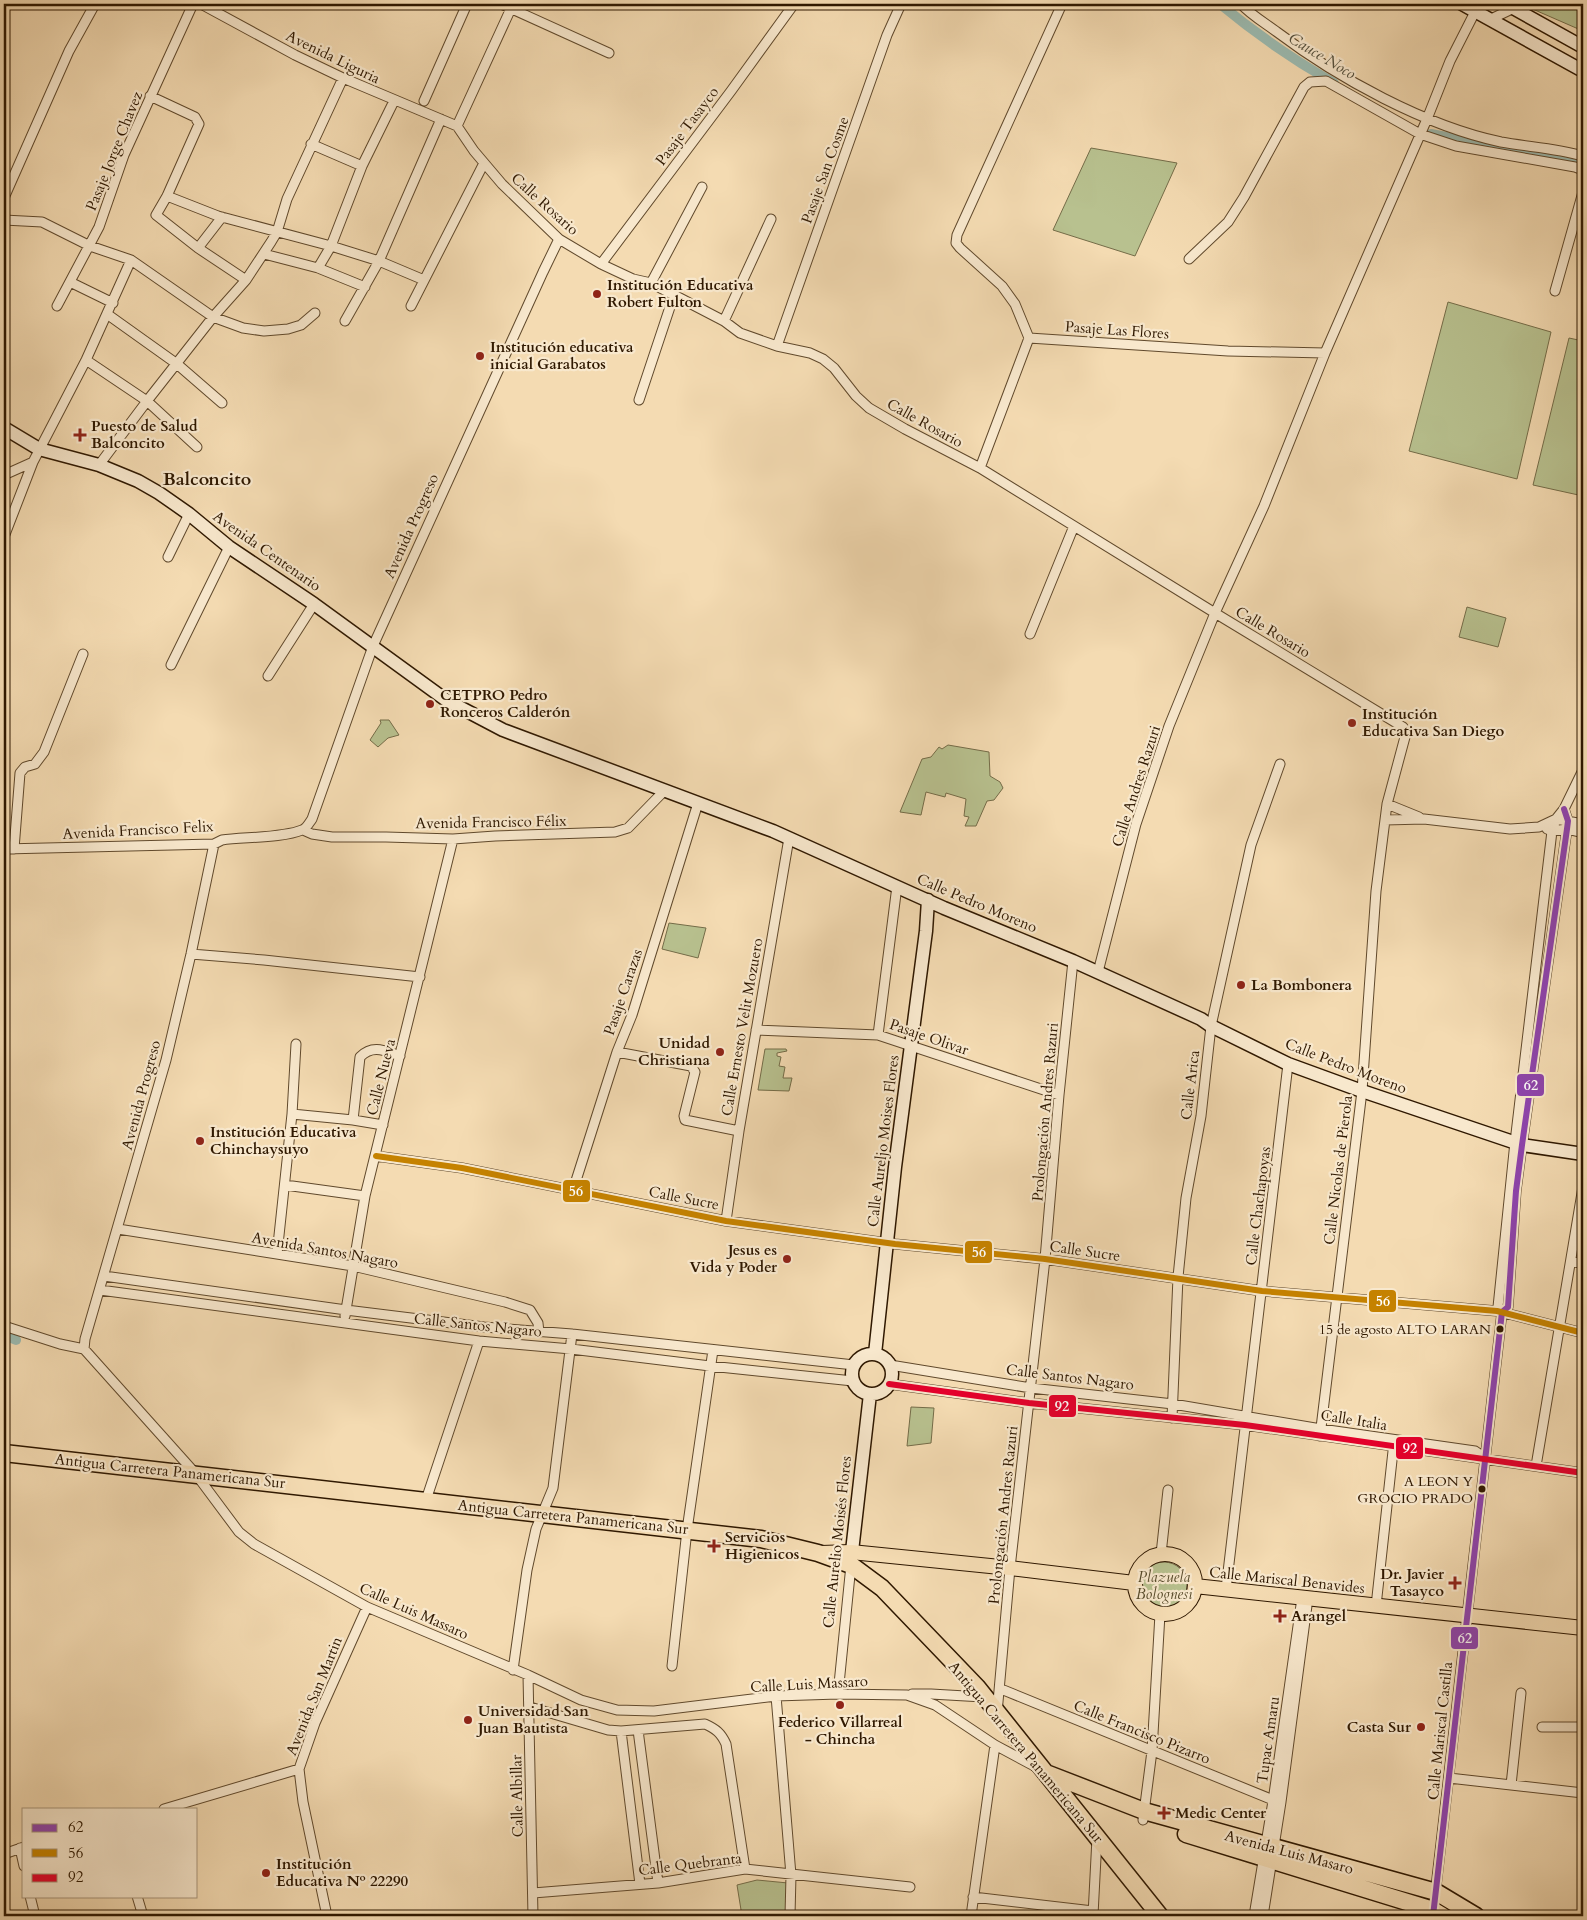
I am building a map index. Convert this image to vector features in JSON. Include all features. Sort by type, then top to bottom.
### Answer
[{"type":"highway","name":"Antigua Carretera Panamericana Sur","points":[[4,1452],[112,1466],[195,1473],[761,1538],[818,1553],[851,1559],[882,1588],[976,1687],[1160,1916]]},
{"type":"highway","name":"Avenida Luis Masaro","points":[[1049,1778],[1144,1816],[1268,1853],[1436,1914]]},
{"type":"highway","name":"Avenida Luis Masaro","points":[[1268,1853],[1436,1892],[1476,1916]]},
{"type":"main road","points":[[1462,4],[1477,7],[1491,20],[1583,71]]},
{"type":"main road","points":[[1512,5],[1583,47]]},
{"type":"main road","name":"Avenida Centenario","points":[[4,428],[39,449],[99,466],[145,485],[189,514],[229,548],[314,604],[373,646]]},
{"type":"main road","name":"Calle Pedro Moreno","points":[[373,646],[446,700],[503,730],[698,802],[789,838],[944,908],[1098,972],[1201,1019],[1211,1026],[1288,1064],[1518,1143],[1583,1154]]},
{"type":"main road","name":"Calle Aureljo Moises Flores","points":[[875,1354],[888,1243],[894,1166],[926,931],[928,900]]},
{"type":"main road","points":[[926,931],[944,908]]},
{"type":"main road","points":[[875,1354],[882,1357],[890,1365],[892,1378],[889,1384],[879,1392],[870,1394],[861,1390],[853,1381],[852,1370],[861,1357],[875,1354]]},
{"type":"main road","name":"Calle Aurelio Moisés Flores","points":[[851,1559],[870,1394]]},
{"type":"main road","points":[[1162,1554],[1170,1554],[1186,1562],[1195,1577],[1193,1596],[1188,1604],[1170,1614],[1160,1614],[1144,1607],[1139,1600],[1134,1583],[1136,1575],[1145,1560],[1162,1554]]},
{"type":"main road","points":[[851,1559],[1010,1568],[1134,1583]]},
{"type":"main road","name":"Calle Mariscal Benavides","points":[[1195,1586],[1583,1628]]},
{"type":"street","points":[[4,198],[69,50],[94,4]]},
{"type":"street","name":"Pasaje Jorge Chavez","points":[[57,306],[99,227],[124,155],[194,4]]},
{"type":"street","name":"Avenida Liguria","points":[[201,4],[295,55],[343,78],[457,126]]},
{"type":"street","points":[[424,101],[467,4]]},
{"type":"street","points":[[501,4],[512,6],[609,54]]},
{"type":"street","name":"Pasaje Tasayco","points":[[601,264],[794,4]]},
{"type":"street","name":"Pasaje San Cosme","points":[[777,346],[887,35],[901,4]]},
{"type":"street","points":[[980,468],[1029,338],[1014,304],[1002,286],[956,243],[957,235],[1062,4]]},
{"type":"street","points":[[1241,4],[1301,50],[1355,83],[1428,119],[1501,142],[1562,150],[1583,156]]},
{"type":"street","points":[[1491,20],[1512,5]]},
{"type":"street","points":[[457,126],[512,6]]},
{"type":"street","name":"Calle Andres Razuri","points":[[1098,972],[1136,824],[1169,726],[1215,613],[1264,506],[1325,354],[1428,119],[1450,61],[1477,7]]},
{"type":"street","points":[[99,466],[147,401],[213,317],[246,280],[264,254],[277,232],[287,199],[343,78]]},
{"type":"street","points":[[1189,259],[1228,222],[1244,197],[1304,87],[1310,82],[1317,80],[1326,81],[1420,134],[1456,146],[1565,165],[1583,170]]},
{"type":"street","points":[[150,96],[195,117],[199,124],[167,196],[156,215],[198,248],[246,280]]},
{"type":"street","points":[[318,268],[331,246],[362,166],[394,101]]},
{"type":"street","points":[[345,321],[379,260],[441,119]]},
{"type":"street","name":"Calle Rosario","points":[[457,126],[474,151],[502,184],[559,239],[601,264],[674,295],[724,321],[740,333],[777,346],[810,353],[823,359],[834,368],[856,396],[869,408],[980,468],[1215,613],[1400,724],[1405,730]]},
{"type":"street","points":[[311,144],[362,166]]},
{"type":"street","points":[[411,306],[484,163]]},
{"type":"street","points":[[651,284],[702,187]]},
{"type":"street","points":[[1555,291],[1583,192]]},
{"type":"street","points":[[167,196],[222,217],[379,260],[424,280]]},
{"type":"street","points":[[198,248],[222,217]]},
{"type":"street","points":[[724,321],[771,219]]},
{"type":"street","points":[[4,220],[42,222],[90,246],[131,260],[213,317],[243,328],[264,331],[288,328],[301,325],[315,313]]},
{"type":"street","name":"Avenida Progreso","points":[[303,830],[312,818],[373,646],[559,239]]},
{"type":"street","points":[[264,254],[318,268],[365,287]]},
{"type":"street","points":[[4,537],[33,462],[86,360],[131,260]]},
{"type":"street","points":[[70,282],[113,303]]},
{"type":"street","points":[[639,400],[674,295]]},
{"type":"street","points":[[107,314],[177,364],[222,403]]},
{"type":"street","name":"Pasaje Las Flores","points":[[1029,338],[1228,351],[1325,354]]},
{"type":"street","points":[[86,360],[147,401],[197,447]]},
{"type":"street","points":[[4,475],[33,462]]},
{"type":"street","points":[[168,557],[189,514]]},
{"type":"street","points":[[1030,634],[1074,526]]},
{"type":"street","points":[[172,665],[229,548]]},
{"type":"street","points":[[268,676],[314,604]]},
{"type":"street","points":[[14,849],[20,773],[25,767],[35,764],[44,752],[83,654]]},
{"type":"street","name":"Calle Nicolas de Pierola","points":[[1321,1433],[1362,1091],[1376,891],[1387,804],[1405,737],[1405,730]]},
{"type":"street","name":"Calle Arica","points":[[1172,1418],[1178,1278],[1186,1198],[1200,1116],[1211,1026],[1251,845],[1280,764]]},
{"type":"street","points":[[1518,1143],[1552,831],[1556,819],[1564,809],[1583,770]]},
{"type":"street","name":"Avenida Francisco Félix","points":[[303,830],[312,834],[332,837],[453,840],[495,836],[615,832],[628,828],[665,790]]},
{"type":"street","name":"Pasaje Carazas","points":[[573,1190],[632,1015],[698,802]]},
{"type":"street","points":[[1387,804],[1424,819]]},
{"type":"street","points":[[1518,1143],[1568,825],[1564,809]]},
{"type":"street","points":[[1385,820],[1424,819],[1510,829],[1539,827],[1552,831],[1568,825],[1583,824]]},
{"type":"street","points":[[1556,819],[1583,833]]},
{"type":"street","points":[[1539,827],[1556,819]]},
{"type":"street","name":"Avenida Francisco Felix","points":[[4,849],[214,844],[222,840],[287,834],[303,830]]},
{"type":"street","name":"Calle Ernesto Velit Mozuero","points":[[726,1221],[739,1131],[789,838]]},
{"type":"street","name":"Calle Nueva","points":[[344,1324],[365,1196],[453,840]]},
{"type":"street","name":"Avenida Progreso","points":[[84,1350],[85,1339],[166,1060],[214,844]]},
{"type":"street","points":[[878,1034],[897,886]]},
{"type":"street","points":[[191,954],[420,977]]},
{"type":"street","name":"Prolongación Andres Razuri","points":[[997,1713],[1001,1690],[1010,1568],[1032,1388],[1059,1094],[1074,962]]},
{"type":"street","name":"Pasaje Olivar","points":[[756,1030],[878,1034],[1059,1094]]},
{"type":"street","points":[[277,1254],[292,1114],[296,1044]]},
{"type":"street","points":[[353,1120],[360,1057],[371,1049],[378,1048],[400,1056]]},
{"type":"street","points":[[618,1052],[691,1066],[695,1072],[684,1116],[686,1120],[739,1131]]},
{"type":"street","name":"Calle Chachapoyas","points":[[1226,1589],[1288,1064]]},
{"type":"street","points":[[292,1114],[383,1125]]},
{"type":"street","name":"Calle Mariscal Castilla","points":[[1436,1914],[1436,1892],[1502,1312],[1508,1307],[1518,1143]]},
{"type":"street","name":"Calle Sucre","points":[[376,1156],[462,1168],[726,1221],[888,1243],[1045,1259],[1262,1291],[1502,1312],[1583,1333]]},
{"type":"street","points":[[285,1185],[365,1196]]},
{"type":"street","points":[[1536,1466],[1583,1187]]},
{"type":"street","name":"Avenida Santos Nagaro","points":[[118,1229],[353,1266],[505,1302],[530,1310],[538,1323],[539,1332]]},
{"type":"street","points":[[1571,1261],[1583,1264]]},
{"type":"street","name":"Calle Santos Nagaro","points":[[104,1276],[346,1310],[484,1327],[572,1334],[854,1365]]},
{"type":"street","name":"Calle Santos Nagaro","points":[[100,1290],[479,1341],[571,1349],[853,1381]]},
{"type":"street","points":[[4,1326],[84,1350]]},
{"type":"street","points":[[513,1670],[527,1570],[536,1530],[552,1488],[572,1334]]},
{"type":"street","points":[[426,1500],[479,1341]]},
{"type":"street","name":"Calle Luis Massaro","points":[[84,1350],[195,1473],[239,1532],[254,1544],[367,1607],[528,1675],[581,1700],[617,1710],[654,1711],[776,1696],[931,1694],[983,1697]]},
{"type":"street","points":[[672,1666],[687,1530],[710,1366],[714,1350]]},
{"type":"street","name":"Calle Santos Nagaro","points":[[890,1365],[1032,1388],[1173,1404],[1247,1416]]},
{"type":"street","name":"Calle Santos Nagaro","points":[[889,1384],[1029,1403],[1245,1425]]},
{"type":"street","name":"Calle Italia","points":[[1247,1416],[1321,1433]]},
{"type":"street","name":"Calle Italia","points":[[1245,1425],[1394,1443],[1476,1459],[1583,1473]]},
{"type":"street","points":[[1376,1606],[1394,1443]]},
{"type":"street","points":[[1162,1554],[1168,1490]]},
{"type":"street","name":"Calle Aurelio Moisés Flores","points":[[838,1694],[851,1559]]},
{"type":"street","name":"Tupac Amaru","points":[[1254,1916],[1277,1802],[1305,1598]]},
{"type":"street","name":"Avenida San Martin","points":[[327,1916],[303,1802],[299,1769],[314,1723],[367,1607]]},
{"type":"street","points":[[1144,1816],[1152,1751],[1160,1614]]},
{"type":"street","name":"Calle Albillar","points":[[528,1675],[533,1916]]},
{"type":"street","name":"Calle Francisco Pizarro","points":[[1001,1690],[1277,1802]]},
{"type":"street","points":[[1511,1785],[1521,1693]]},
{"type":"street","name":"Calle Luis Massaro","points":[[907,1695],[935,1705],[1049,1778]]},
{"type":"street","points":[[776,1696],[791,1875],[790,1916]]},
{"type":"street","points":[[530,1707],[608,1730],[638,1730],[705,1724],[716,1728],[726,1744],[746,1869]]},
{"type":"street","points":[[1542,1727],[1583,1727]]},
{"type":"street","points":[[638,1730],[658,1883]]},
{"type":"street","points":[[621,1731],[640,1884]]},
{"type":"street","points":[[970,1916],[995,1745]]},
{"type":"street","points":[[167,1808],[299,1769]]},
{"type":"street","points":[[1449,1778],[1583,1793]]},
{"type":"street","points":[[973,1897],[1093,1914],[1097,1838]]},
{"type":"street","points":[[4,1854],[22,1848]]},
{"type":"street","name":"Tupac Amaru","points":[[1263,1916],[1268,1853]]},
{"type":"street","name":"Calle Quebranta","points":[[533,1893],[658,1883],[746,1869],[910,1887]]},
{"type":"street","points":[[30,1898],[35,1916]]},
{"type":"street","points":[[138,1898],[143,1916]]},
{"type":"green space","points":[[1521,4],[1583,4],[1583,31]]},
{"type":"green space","points":[[1091,148],[1177,163],[1135,256],[1053,230]]},
{"type":"green space","points":[[1448,302],[1551,332],[1517,479],[1409,451]]},
{"type":"green space","points":[[1569,338],[1583,341],[1583,496],[1533,485]]},
{"type":"green space","points":[[1467,607],[1506,618],[1498,647],[1459,637]]},
{"type":"green space","points":[[380,720],[389,720],[399,735],[388,738],[378,747],[370,740],[381,723]]},
{"type":"green space","points":[[948,745],[989,752],[990,776],[1000,782],[1003,788],[994,800],[987,801],[976,826],[965,826],[969,817],[964,816],[966,799],[946,793],[945,797],[926,792],[921,815],[900,812],[922,759],[931,757],[939,747],[942,749]]},
{"type":"green space","points":[[669,923],[706,928],[698,958],[662,949]]},
{"type":"green space","points":[[765,1049],[786,1049],[787,1051],[777,1053],[777,1056],[781,1057],[779,1066],[785,1067],[783,1078],[792,1078],[789,1091],[758,1090]]},
{"type":"green space","points":[[911,1407],[934,1408],[931,1443],[907,1446]]},
{"type":"green space","name":"Plazuela Bolognesi","points":[[1169,1562],[1173,1563],[1183,1572],[1186,1576],[1186,1594],[1177,1604],[1169,1608],[1159,1608],[1151,1604],[1142,1594],[1141,1580],[1145,1572],[1155,1563]]},
{"type":"green space","points":[[757,1880],[788,1883],[789,1916],[742,1916],[737,1885]]},
{"type":"waterway","name":"Cauce Noco","points":[[1220,4],[1247,26],[1334,83]]},
{"type":"waterway","name":"Cauce Noco","points":[[1431,134],[1481,144],[1560,155],[1583,162]]},
{"type":"waterway","points":[[4,1335],[16,1340]]},
{"type":"transit line","name":"62","points":[[1433,1916],[1502,1312],[1508,1307],[1516,1191],[1568,821],[1564,809]]},
{"type":"transit line","name":"56","points":[[376,1156],[462,1168],[726,1221],[895,1244],[1045,1259],[1262,1291],[1497,1311],[1583,1333]]},
{"type":"transit line","name":"92","points":[[889,1384],[1029,1403],[1245,1425],[1583,1473]]},
{"type":"place","name":"Institución Educativa Robert Fulton","points":[[597,294]]},
{"type":"place","name":"Institución educativa inicial Garabatos","points":[[480,356]]},
{"type":"place","name":"Puesto de Salud Balconcito","points":[[80,435]]},
{"type":"place","name":"CETPRO Pedro Ronceros Calderón","points":[[430,704]]},
{"type":"place","name":"Institución Educativa San Diego","points":[[1352,723]]},
{"type":"place","name":"La Bombonera","points":[[1241,985]]},
{"type":"place","name":"Unidad Christiana","points":[[720,1052]]},
{"type":"place","name":"Institución Educativa Chinchaysuyo","points":[[200,1141]]},
{"type":"place","name":"Jesus es Vida y Poder","points":[[787,1259]]},
{"type":"place","name":"15 de agosto ALTO LARAN","points":[[1500,1329]]},
{"type":"place","name":"A LEON Y GROCIO PRADO","points":[[1482,1489]]},
{"type":"place","name":"Servicios Higienicos","points":[[714,1546]]},
{"type":"place","name":"Dr. Javier Tasayco","points":[[1455,1583]]},
{"type":"place","name":"Arangel","points":[[1280,1616]]},
{"type":"place","name":"Federico Villarreal - Chincha","points":[[840,1705]]},
{"type":"place","name":"Universidad San Juan Bautista","points":[[468,1720]]},
{"type":"place","name":"Casta Sur","points":[[1421,1727]]},
{"type":"place","name":"Medic Center","points":[[1164,1813]]},
{"type":"place","name":"Institución Educativa Nº 22290","points":[[266,1873]]},
{"type":"district","name":"Balconcito","points":[[207,479]]}]
